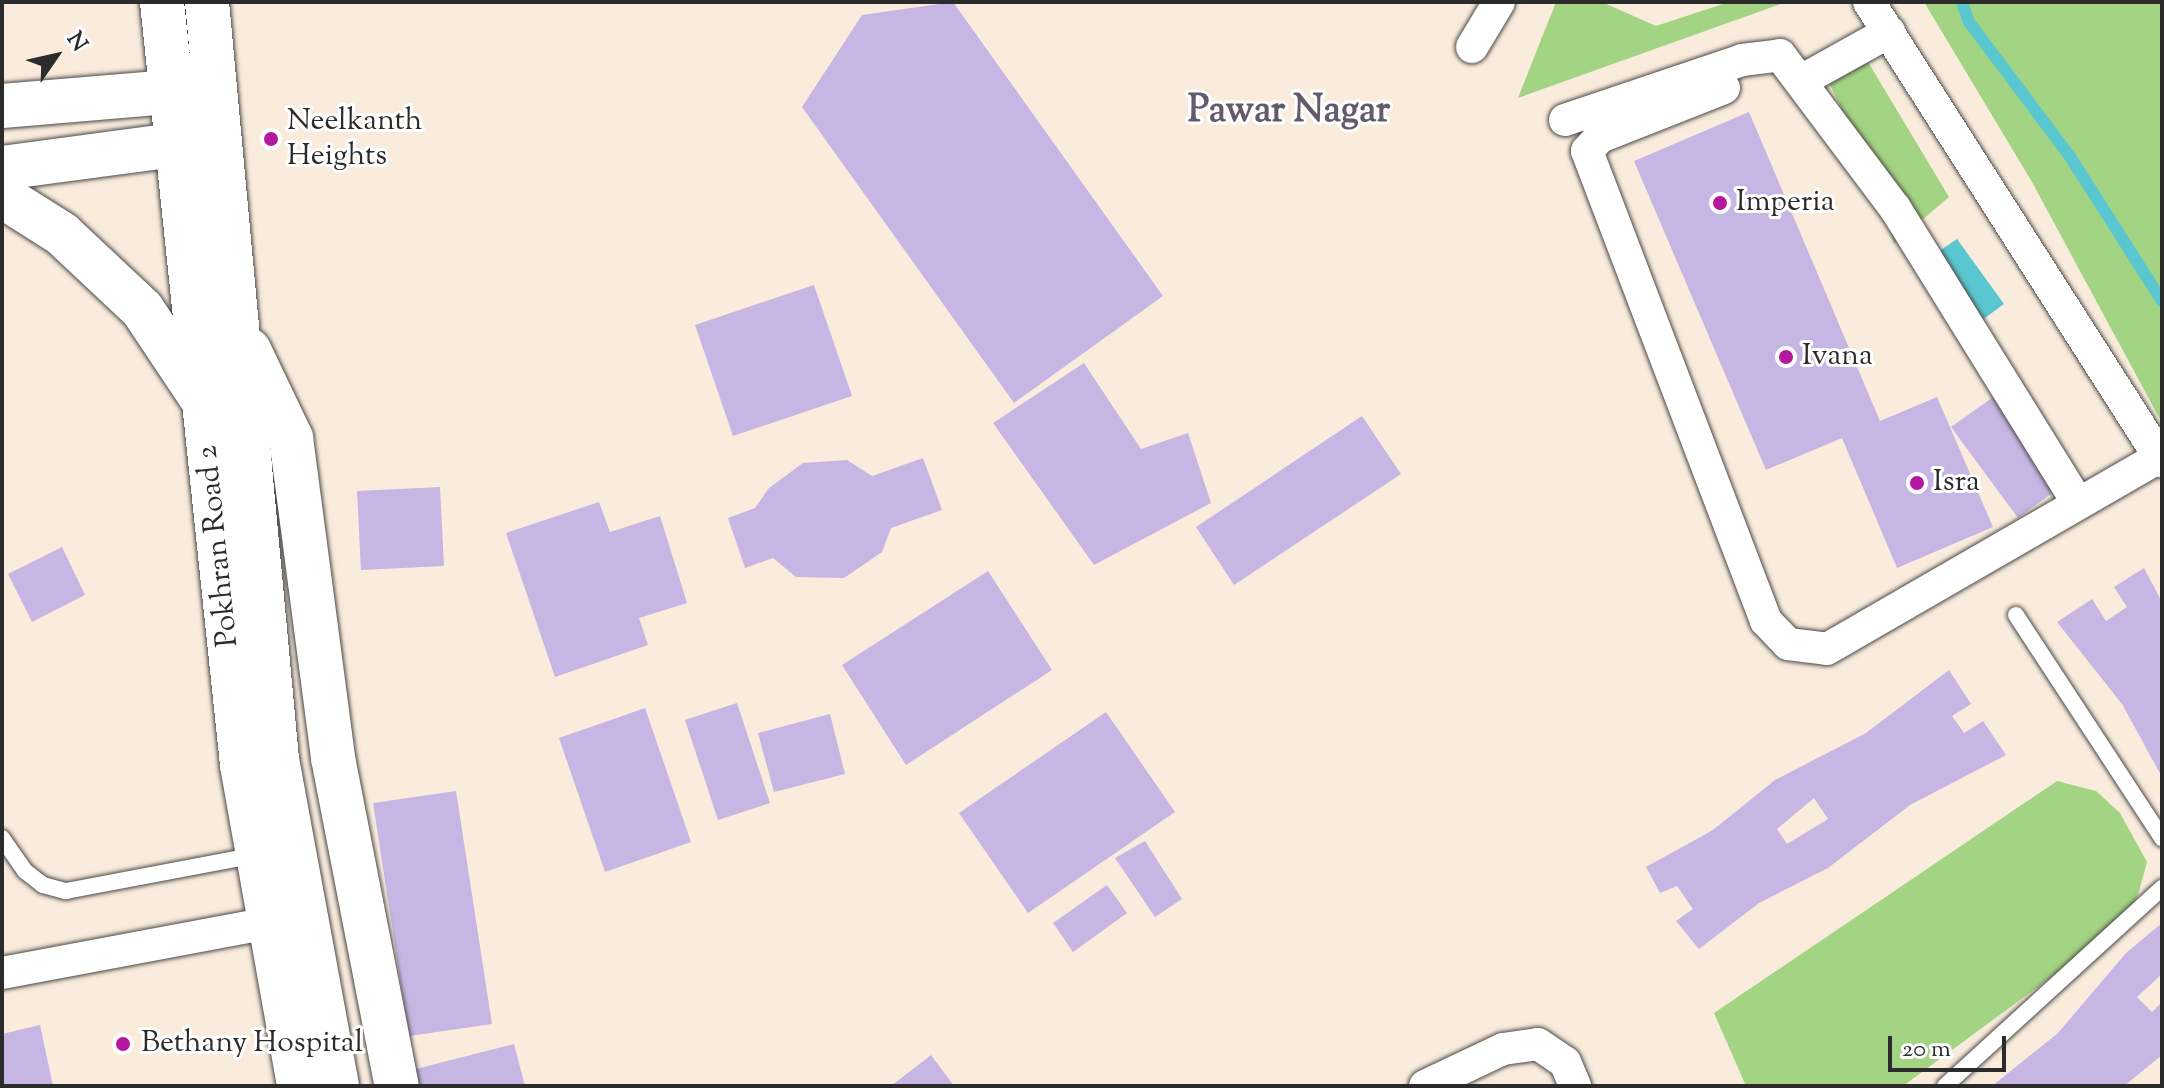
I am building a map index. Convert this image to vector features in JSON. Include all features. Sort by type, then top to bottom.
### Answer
[{"type":"main road","name":"Pokhran Road 2","points":[[162,2],[174,92],[198,142],[237,326],[277,759],[337,1086]]},
{"type":"main road","name":"Pokhran Road 2","points":[[207,2],[216,87],[198,142],[203,401],[242,765],[299,1086]]},
{"type":"main road","points":[[2,106],[216,87]]},
{"type":"main road","points":[[2,168],[198,142]]},
{"type":"main road","points":[[2,196],[62,234],[142,309],[203,401]]},
{"type":"main road","points":[[237,326],[291,438],[333,758],[397,1086]]},
{"type":"street","points":[[1472,47],[1499,2]]},
{"type":"street","points":[[1724,88],[1600,137],[1587,151],[1766,621],[1788,644],[1827,649],[2078,503],[2161,459],[1869,2]]},
{"type":"street","points":[[1801,81],[1889,32]]},
{"type":"street","points":[[1565,120],[1763,55],[1780,55],[1895,208],[2078,503]]},
{"type":"street","points":[[2,973],[270,923]]},
{"type":"street","points":[[1425,1086],[1503,1049],[1538,1044],[1565,1062],[1575,1086]]},
{"type":"lane","points":[[2016,615],[2162,838]]},
{"type":"lane","points":[[2,838],[25,871],[43,885],[66,891],[258,855]]},
{"type":"lane","points":[[1945,1086],[2162,888]]},
{"type":"green space","points":[[1556,2],[1602,2],[1656,26],[1729,2],[1786,2],[1518,98]]},
{"type":"green space","points":[[1924,2],[2162,2],[2162,423],[2032,182]]},
{"type":"green space","points":[[1865,57],[1949,197],[1894,244],[1869,164],[1829,83]]},
{"type":"green space","points":[[2057,781],[2096,791],[2120,813],[2147,862],[2138,895],[2118,928],[1903,1086],[1746,1086],[1714,1013]]},
{"type":"water","points":[[1957,239],[2004,304],[1963,334],[1916,267]]},
{"type":"building","points":[[953,2],[1163,296],[1014,403],[802,107],[862,15]]},
{"type":"building","points":[[1749,112],[1880,421],[1937,397],[1993,527],[1897,568],[1842,438],[1766,470],[1634,161]]},
{"type":"building","points":[[814,285],[852,396],[733,436],[695,325]]},
{"type":"building","points":[[1084,363],[1141,449],[1188,433],[1211,503],[1094,565],[993,423]]},
{"type":"building","points":[[1996,395],[2062,486],[2018,518],[1951,427]]},
{"type":"building","points":[[1362,416],[1401,474],[1234,585],[1196,527]]},
{"type":"building","points":[[923,458],[942,510],[891,528],[882,552],[844,578],[796,577],[773,558],[745,568],[728,518],[755,508],[769,488],[803,463],[847,460],[872,476]]},
{"type":"building","points":[[440,487],[444,566],[361,570],[357,491]]},
{"type":"building","points":[[599,502],[610,532],[660,516],[687,603],[639,618],[648,645],[555,677],[506,533]]},
{"type":"building","points":[[62,547],[85,595],[32,622],[8,574]]},
{"type":"building","points":[[2144,568],[2162,602],[2162,777],[2122,704],[2057,622],[2092,599],[2106,621],[2127,607],[2114,587]]},
{"type":"building","points":[[988,571],[1052,670],[906,765],[842,665]]},
{"type":"building","points":[[1949,670],[1971,704],[1952,716],[1964,733],[1983,721],[2006,755],[1910,805],[1828,868],[1759,903],[1699,949],[1676,921],[1693,909],[1677,886],[1660,893],[1646,867],[1713,830],[1775,780],[1866,733]],"holes":[[[1814,798],[1828,819],[1787,844],[1777,829]]]},
{"type":"building","points":[[737,703],[770,803],[718,820],[685,720]]},
{"type":"building","points":[[645,708],[691,842],[605,872],[559,738]]},
{"type":"building","points":[[1106,712],[1175,812],[1028,913],[959,813]]},
{"type":"building","points":[[830,714],[845,774],[774,792],[758,733]]},
{"type":"building","points":[[456,791],[492,1024],[409,1036],[373,803]]},
{"type":"building","points":[[1145,841],[1182,899],[1155,917],[1115,858]]},
{"type":"building","points":[[1107,885],[1127,913],[1073,952],[1053,923]]},
{"type":"building","points":[[2162,923],[2162,974],[2137,997],[2152,1012],[2162,1002],[2162,1055],[2124,1086],[1992,1086],[2058,1033],[2126,953]]},
{"type":"building","points":[[40,1025],[53,1086],[2,1086],[2,1034]]},
{"type":"building","points":[[514,1044],[525,1086],[412,1086],[408,1071]]},
{"type":"building","points":[[931,1055],[954,1086],[891,1086]]},
{"type":"waterway","points":[[1962,2],[1969,22],[2069,155],[2162,301]]},
{"type":"place","name":"Neelkanth Heights","points":[[271,139]]},
{"type":"place","name":"Imperia","points":[[1720,203]]},
{"type":"place","name":"Ivana","points":[[1786,357]]},
{"type":"place","name":"Isra","points":[[1917,483]]},
{"type":"place","name":"Bethany Hospital","points":[[123,1044]]},
{"type":"district","name":"Pawar Nagar","points":[[1289,113]]}]
